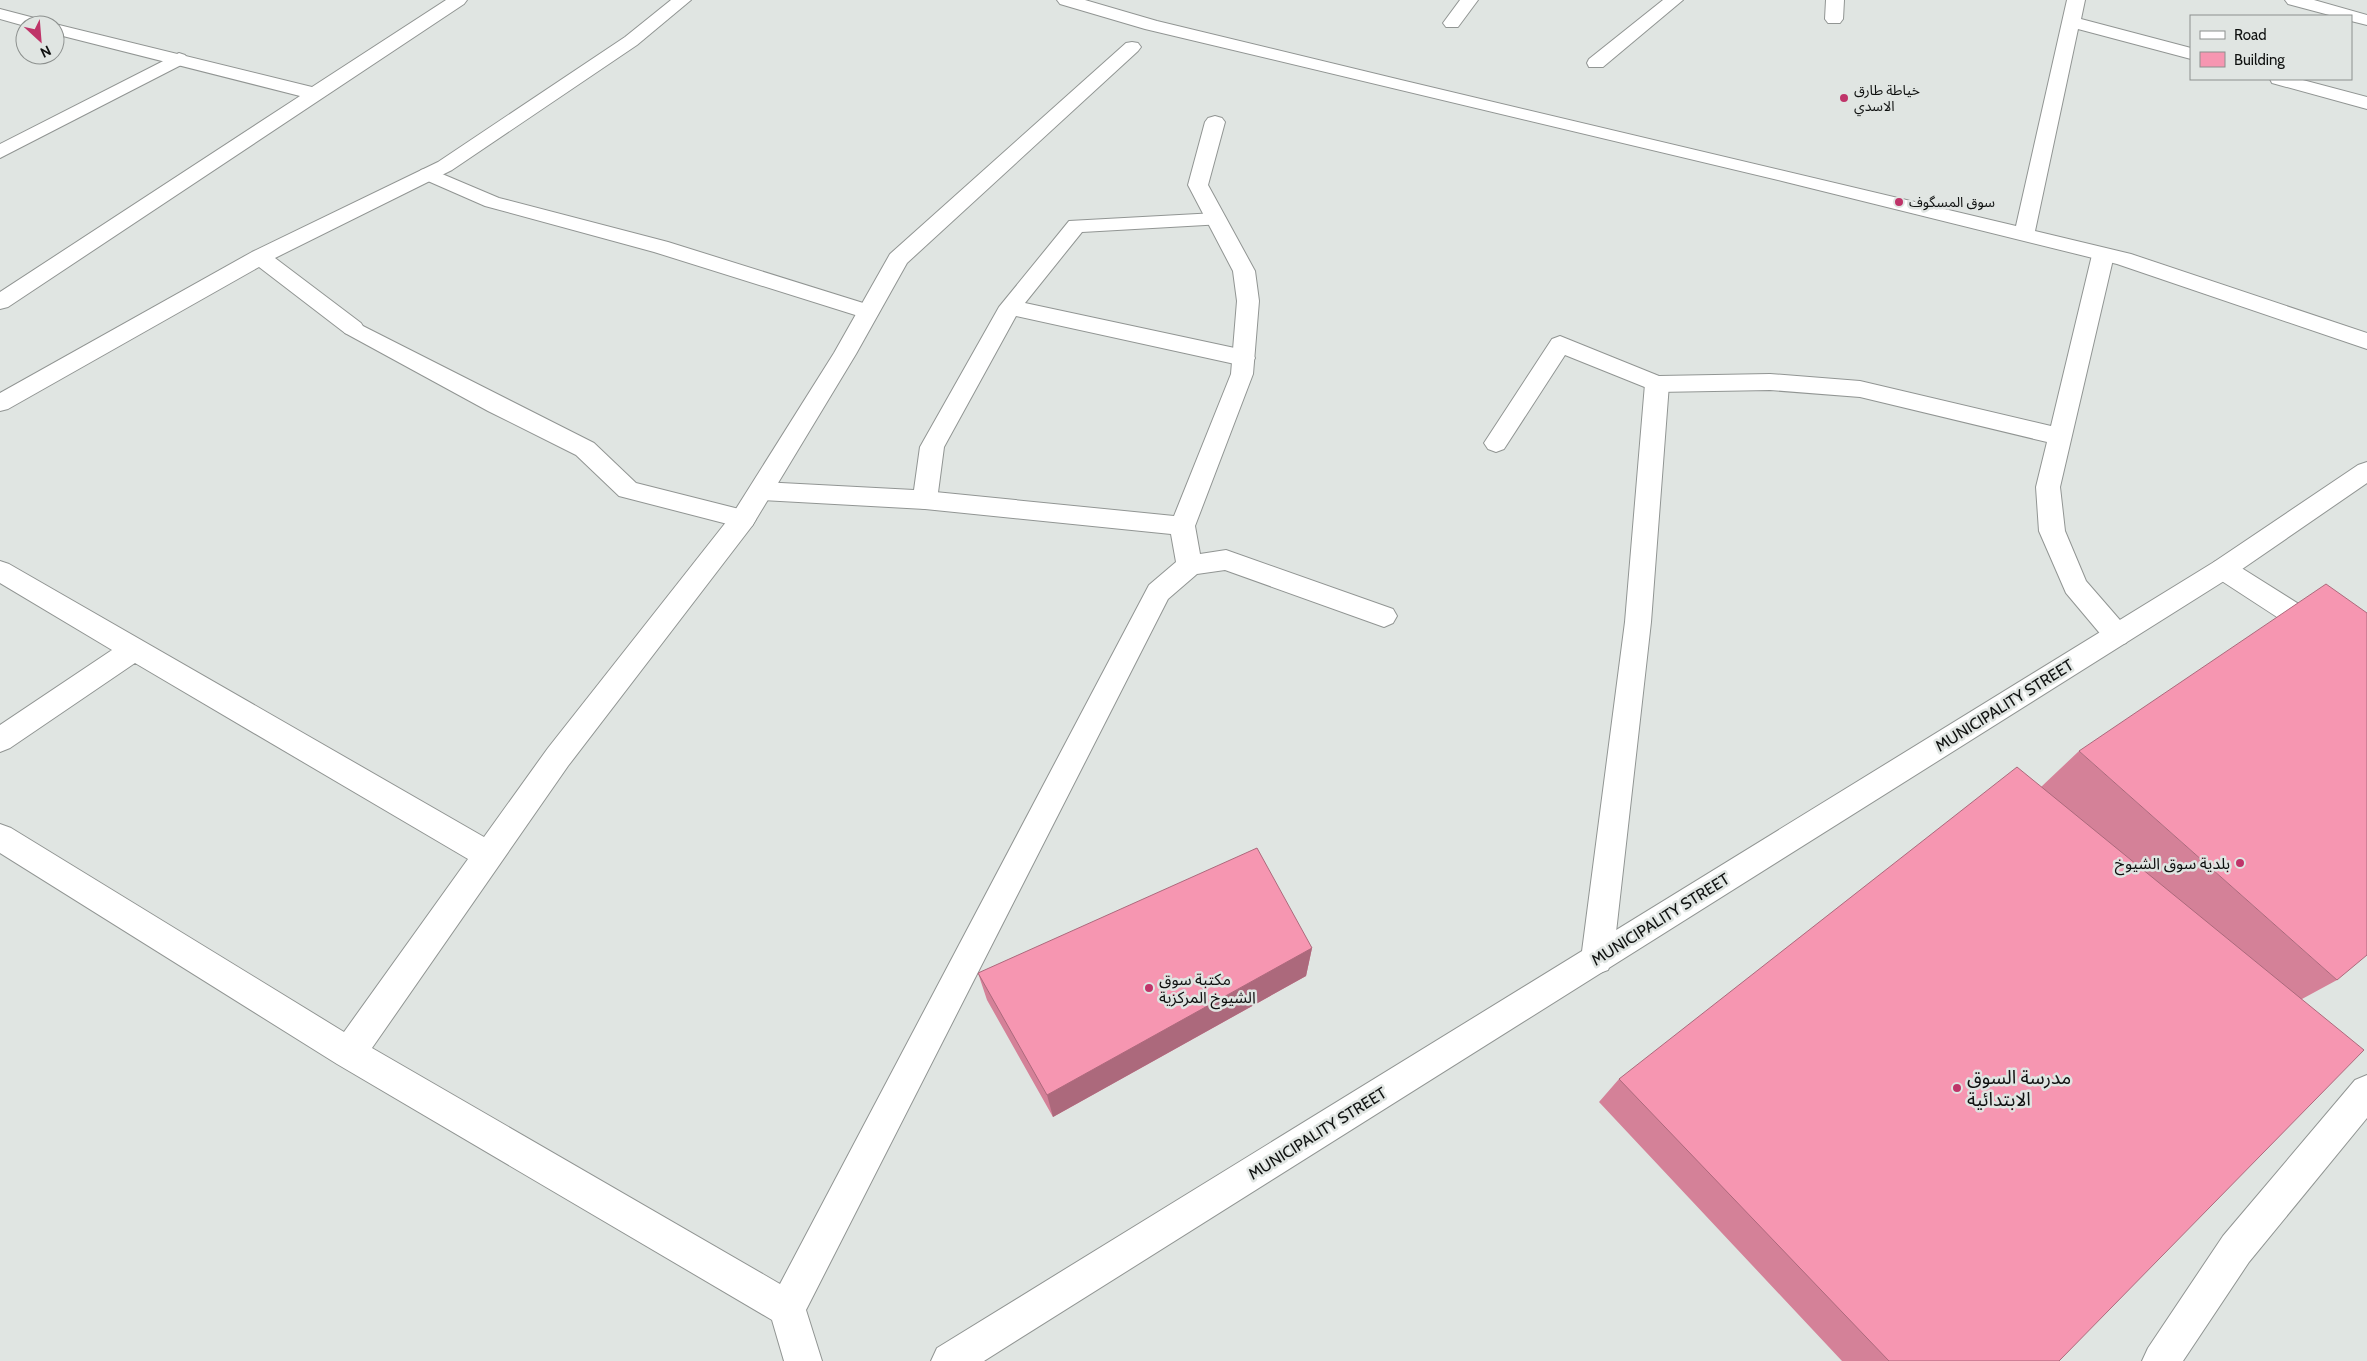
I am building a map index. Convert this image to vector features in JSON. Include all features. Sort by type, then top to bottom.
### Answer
[{"type":"street","points":[[0,302],[458,0]]},
{"type":"street","points":[[0,402],[260,257],[428,174],[505,128],[631,41],[682,0]]},
{"type":"street","points":[[1066,0],[1151,25],[1392,84],[1786,176],[2103,254],[2366,338]]},
{"type":"street","points":[[1452,22],[1469,0]]},
{"type":"street","points":[[1596,63],[1674,0]]},
{"type":"street","points":[[1834,19],[1835,0]]},
{"type":"street","points":[[2024,235],[2076,0]]},
{"type":"street","points":[[2294,0],[2349,15]]},
{"type":"street","points":[[0,14],[15,18]]},
{"type":"street","points":[[2352,16],[2367,20]]},
{"type":"street","points":[[2071,22],[2190,54]]},
{"type":"street","points":[[65,31],[316,94]]},
{"type":"street","points":[[349,1052],[558,757],[743,519],[898,259],[1132,47]]},
{"type":"street","points":[[0,152],[179,59]]},
{"type":"street","points":[[2283,80],[2367,103]]},
{"type":"street","points":[[1190,565],[1182,526],[1242,374],[1248,302],[1244,272],[1198,186],[1216,122]]},
{"type":"street","points":[[428,174],[492,202],[661,247],[868,312]]},
{"type":"street","points":[[925,500],[932,447],[1010,307],[1076,226],[1216,219]]},
{"type":"street","points":[[2103,254],[2048,487],[2052,531],[2076,586],[2117,635]]},
{"type":"street","points":[[260,257],[353,328],[496,405],[585,449],[628,490],[743,519]]},
{"type":"street","points":[[1010,307],[1244,358]]},
{"type":"street","points":[[1496,443],[1560,344],[1657,384],[1770,382],[1860,389],[2060,437]]},
{"type":"street","points":[[1596,959],[1638,622],[1657,384]]},
{"type":"street","name":"MUNICIPALITY STREET","points":[[950,1361],[2223,569],[2367,472]]},
{"type":"street","points":[[761,491],[925,500],[1182,526]]},
{"type":"street","points":[[787,1308],[1158,592],[1190,565],[1226,560],[1384,616]]},
{"type":"street","points":[[2223,569],[2367,661]]},
{"type":"street","points":[[0,572],[488,855]]},
{"type":"street","points":[[0,740],[133,650]]},
{"type":"street","points":[[0,837],[349,1052],[787,1308],[804,1361]]},
{"type":"street","points":[[2161,1361],[2236,1248],[2367,1092]]},
{"type":"building","name":"بلدية سوق الشيوخ","points":[[2326,584],[2367,613],[2367,955],[2337,980],[2079,751]]},
{"type":"building","name":"مدرسة السوق الابتدائية","points":[[2017,767],[2364,1050],[2059,1361],[1889,1361],[1619,1079]]},
{"type":"building","name":"مكتبة سوق الشيوخ المركزية","points":[[1257,848],[1312,948],[1047,1095],[978,973]]},
{"type":"place","name":"خياطة طارق الاسدي","points":[[1844,98]]},
{"type":"place","name":"سوق المسگوف","points":[[1899,202]]},
{"type":"place","name":"بلدية سوق الشيوخ","points":[[2240,863]]},
{"type":"place","name":"مكتبة سوق الشيوخ المركزية","points":[[1149,988]]},
{"type":"place","name":"مدرسة السوق الابتدائية","points":[[1957,1088]]}]
